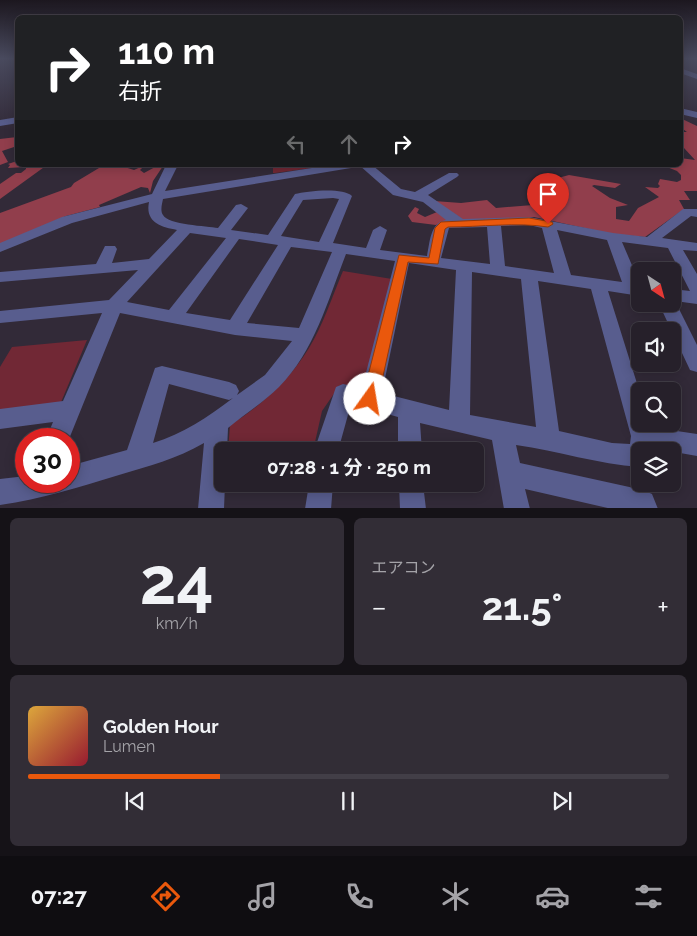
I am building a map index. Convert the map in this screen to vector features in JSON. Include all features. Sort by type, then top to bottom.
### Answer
[{"type":"street","points":[[0,123],[15,120]]},
{"type":"street","points":[[171,167],[163,178],[154,210],[157,218],[163,223],[228,234],[631,289]]},
{"type":"street","points":[[0,248],[68,219],[158,195],[269,171],[324,167]]},
{"type":"street","points":[[367,167],[397,192],[427,199],[459,224]]},
{"type":"street","points":[[416,197],[453,175]]},
{"type":"street","points":[[235,328],[280,241],[299,197],[334,194],[346,196],[324,247]]},
{"type":"street","points":[[173,317],[228,234],[241,208]]},
{"type":"street","points":[[650,241],[688,212],[697,213]]},
{"type":"street","points":[[434,262],[440,228],[445,224],[494,224],[529,221],[613,237],[697,247]]},
{"type":"street","points":[[494,224],[498,271]]},
{"type":"street","points":[[548,224],[564,280]]},
{"type":"street","points":[[62,428],[114,306],[187,228]]},
{"type":"street","points":[[371,253],[380,230]]},
{"type":"street","points":[[613,237],[631,278]]},
{"type":"street","points":[[673,244],[697,289]]},
{"type":"street","points":[[101,269],[110,249]]},
{"type":"street","points":[[80,475],[176,447],[217,422],[272,381],[294,354],[305,336],[341,249]]},
{"type":"street","points":[[370,399],[403,258]]},
{"type":"street","points":[[0,277],[154,264]]},
{"type":"street","points":[[459,422],[464,266]]},
{"type":"street","points":[[529,275],[549,439]]},
{"type":"street","points":[[598,284],[640,442]]},
{"type":"street","points":[[681,296],[697,298]]},
{"type":"street","points":[[0,317],[114,306],[235,328],[305,336]]},
{"type":"street","points":[[672,312],[697,364]]},
{"type":"street","points":[[136,459],[162,374],[228,391]]},
{"type":"street","points":[[329,442],[343,393],[409,411],[502,432],[549,439],[612,454],[631,450]]},
{"type":"street","points":[[0,419],[70,410]]},
{"type":"street","points":[[409,411],[410,442]]},
{"type":"street","points":[[211,508],[217,422]]},
{"type":"street","points":[[502,432],[517,508]]},
{"type":"street","points":[[681,446],[697,445]]},
{"type":"street","points":[[510,473],[643,503],[645,508]]},
{"type":"street","points":[[0,492],[15,489]]},
{"type":"street","points":[[318,508],[320,492]]},
{"type":"street","points":[[411,492],[412,508]]},
{"type":"shaded area","points":[[683,119],[697,126],[697,191],[684,191],[690,200],[679,200],[684,209],[645,237],[612,234],[534,217],[467,222],[434,201],[461,203],[487,200],[496,208],[533,205],[535,202],[533,195],[550,188],[562,189],[563,185],[558,178],[569,175],[621,184],[615,188],[592,186],[610,198],[628,205],[616,207],[616,219],[629,221],[638,208],[659,197],[645,187],[658,188],[660,186],[658,184],[660,179],[677,182],[681,180],[681,175],[677,171],[667,167],[683,167],[683,158],[695,160],[683,148],[683,132],[687,132],[683,129]]},
{"type":"shaded area","points":[[15,137],[15,147],[2,151],[8,162],[0,165],[0,139]]},
{"type":"shaded area","points":[[15,162],[15,167],[26,167],[8,168],[10,165],[8,164]]},
{"type":"shaded area","points":[[26,167],[44,167],[0,199],[0,184],[16,173],[21,173]]},
{"type":"shaded area","points":[[101,167],[124,167],[134,170],[143,167],[140,170],[144,173],[155,167],[162,167],[153,181],[150,193],[148,188],[141,187],[99,205],[100,207],[66,216],[0,244],[0,213],[71,187],[74,183]]},
{"type":"shaded area","points":[[273,167],[320,167],[273,173]]},
{"type":"shaded area","points":[[415,207],[419,209],[417,213],[425,217],[437,212],[451,221],[444,221],[436,225],[412,222],[408,216]]},
{"type":"shaded area","points":[[343,271],[392,279],[362,389],[340,385],[322,411],[315,442],[229,442],[230,425],[263,401],[293,371],[309,348]]},
{"type":"shaded area","points":[[87,340],[59,407],[0,414],[0,367],[12,347]]},
{"type":"route","points":[[370,399],[403,258],[434,262],[440,228],[445,224],[494,224],[529,221],[548,224]]}]
